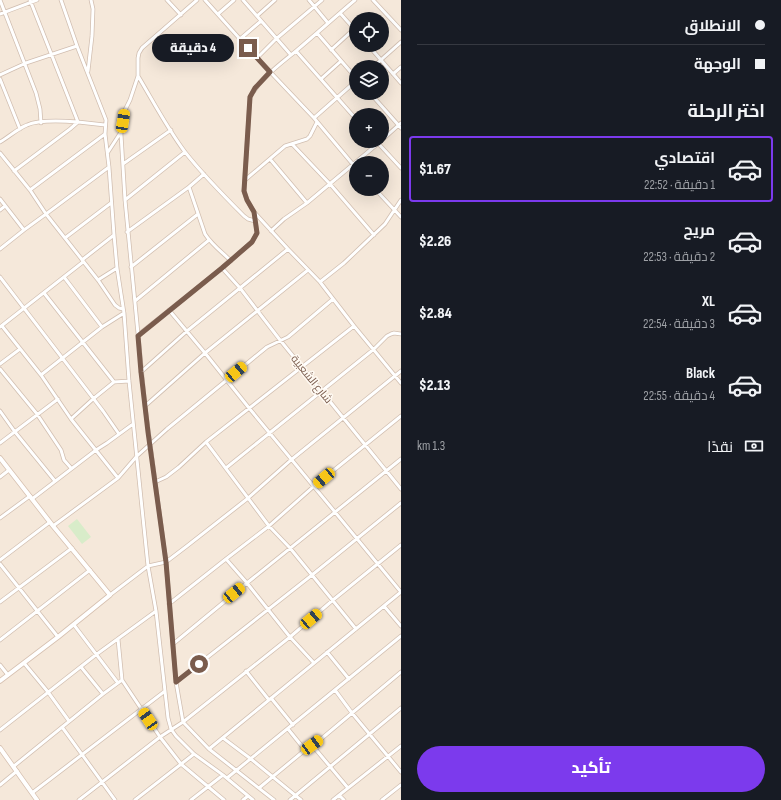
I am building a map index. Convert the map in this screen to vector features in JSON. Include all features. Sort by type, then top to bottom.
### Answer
[{"type":"street","points":[[0,0],[26,63],[36,93],[41,123]]},
{"type":"street","points":[[0,14],[37,0]]},
{"type":"street","points":[[61,0],[106,120],[105,134],[108,152],[117,268],[124,311],[133,424],[148,566],[156,611],[168,718],[171,729],[176,736],[194,754],[227,778],[253,800]]},
{"type":"street","points":[[88,73],[92,36],[93,9],[91,0]]},
{"type":"street","points":[[167,0],[181,15]]},
{"type":"street","points":[[197,0],[142,48],[139,53],[138,76],[130,100],[124,112],[122,130],[127,232],[145,406],[166,562],[176,682],[183,722],[208,749],[274,800]]},
{"type":"street","points":[[205,0],[314,118],[349,159]]},
{"type":"street","points":[[218,14],[234,0]]},
{"type":"street","points":[[243,0],[291,55]]},
{"type":"street","points":[[257,16],[275,0]]},
{"type":"street","points":[[309,0],[328,23]]},
{"type":"street","points":[[257,58],[276,39],[322,0]]},
{"type":"street","points":[[355,0],[270,72],[255,88],[250,97],[244,191],[254,212],[320,282],[401,383]]},
{"type":"street","points":[[373,0],[401,30]]},
{"type":"street","points":[[31,1],[78,122]]},
{"type":"street","points":[[340,13],[349,23]]},
{"type":"street","points":[[240,39],[261,20]]},
{"type":"street","points":[[317,33],[349,70]]},
{"type":"street","points":[[331,50],[349,35]]},
{"type":"street","points":[[374,52],[381,60],[401,42]]},
{"type":"street","points":[[0,75],[26,63],[77,46]]},
{"type":"street","points":[[296,51],[349,110]]},
{"type":"street","points":[[321,79],[341,61]]},
{"type":"street","points":[[393,74],[401,67]]},
{"type":"street","points":[[389,69],[401,83]]},
{"type":"street","points":[[138,76],[185,152],[212,184],[244,216],[255,221]]},
{"type":"street","points":[[0,79],[20,129]]},
{"type":"street","points":[[314,118],[349,87]]},
{"type":"street","points":[[377,100],[400,125],[389,133]]},
{"type":"street","points":[[0,142],[32,123],[60,121],[105,125]]},
{"type":"street","points":[[14,171],[78,122]]},
{"type":"street","points":[[245,180],[285,146],[307,139],[317,122]]},
{"type":"street","points":[[108,152],[122,130]]},
{"type":"street","points":[[123,164],[171,130]]},
{"type":"street","points":[[30,190],[105,134]]},
{"type":"street","points":[[292,144],[330,184],[374,235]]},
{"type":"street","points":[[365,156],[372,148]]},
{"type":"street","points":[[385,148],[401,168]]},
{"type":"street","points":[[125,200],[185,152]]},
{"type":"street","points":[[0,153],[30,190],[46,214],[98,280],[115,305],[124,311]]},
{"type":"street","points":[[270,159],[307,203]]},
{"type":"street","points":[[0,249],[109,166]]},
{"type":"street","points":[[271,231],[349,170]]},
{"type":"street","points":[[127,232],[189,187],[204,174]]},
{"type":"street","points":[[189,187],[205,234],[209,240],[231,261]]},
{"type":"street","points":[[381,196],[401,217]]},
{"type":"street","points":[[0,199],[24,230]]},
{"type":"street","points":[[320,282],[344,263],[385,224],[401,200]]},
{"type":"street","points":[[65,238],[112,203]]},
{"type":"street","points":[[0,210],[5,206]]},
{"type":"street","points":[[138,336],[231,261],[252,242],[257,233],[254,212]]},
{"type":"street","points":[[131,268],[198,214]]},
{"type":"street","points":[[114,235],[1,327],[41,375],[71,418],[118,478]]},
{"type":"street","points":[[135,301],[209,240]]},
{"type":"street","points":[[141,372],[187,331],[288,249]]},
{"type":"street","points":[[98,280],[117,268]]},
{"type":"street","name":"شارع الشعبية","points":[[222,268],[240,288],[280,340],[401,489]]},
{"type":"street","points":[[145,406],[205,353],[308,270]]},
{"type":"street","points":[[0,277],[119,434]]},
{"type":"street","points":[[64,277],[102,327]]},
{"type":"street","points":[[44,293],[114,382]]},
{"type":"street","points":[[54,526],[118,478],[137,456],[226,380],[267,347],[294,332],[333,299]]},
{"type":"street","points":[[169,310],[401,592],[208,749]]},
{"type":"street","points":[[41,375],[124,311]]},
{"type":"street","points":[[155,482],[166,477],[180,467],[206,442],[354,326]]},
{"type":"street","points":[[226,468],[374,349],[387,336],[394,333],[401,334]]},
{"type":"street","points":[[0,364],[20,348]]},
{"type":"street","points":[[0,369],[37,414],[61,450],[64,460],[70,468]]},
{"type":"street","points":[[0,682],[148,566],[166,562],[247,499],[292,460],[401,371]]},
{"type":"street","points":[[71,418],[114,382],[129,381]]},
{"type":"street","points":[[0,443],[58,398]]},
{"type":"street","points":[[0,411],[15,432],[55,480]]},
{"type":"street","points":[[169,604],[269,526],[401,416]]},
{"type":"street","points":[[0,518],[133,424]]},
{"type":"street","points":[[206,442],[247,499],[269,526],[290,548],[356,629]]},
{"type":"street","points":[[0,458],[110,595]]},
{"type":"street","points":[[173,644],[401,459]]},
{"type":"street","points":[[0,477],[9,470]]},
{"type":"street","points":[[176,682],[312,576],[401,503]]},
{"type":"street","points":[[0,560],[50,522]]},
{"type":"street","points":[[79,800],[160,737],[183,722],[290,637],[401,545]]},
{"type":"street","points":[[0,602],[72,548]]},
{"type":"street","points":[[226,559],[290,637],[314,663]]},
{"type":"street","points":[[0,564],[58,637]]},
{"type":"street","points":[[0,640],[90,570]]},
{"type":"street","points":[[384,606],[401,626]]},
{"type":"street","points":[[0,730],[97,654],[156,611]]},
{"type":"street","points":[[74,625],[118,683]]},
{"type":"street","points":[[227,778],[401,636]]},
{"type":"street","points":[[118,639],[122,680],[160,737],[181,764],[224,800]]},
{"type":"street","points":[[327,652],[349,679]]},
{"type":"street","points":[[24,663],[69,721]]},
{"type":"street","points":[[0,666],[8,675]]},
{"type":"street","points":[[81,667],[103,694]]},
{"type":"street","points":[[246,671],[293,725]]},
{"type":"street","points":[[259,788],[400,673]]},
{"type":"street","points":[[14,766],[122,680]]},
{"type":"street","points":[[335,690],[401,772]]},
{"type":"street","points":[[32,793],[165,691]]},
{"type":"street","points":[[290,800],[401,708]]},
{"type":"street","points":[[62,727],[115,800]]},
{"type":"street","points":[[288,729],[305,750]]},
{"type":"street","points":[[223,738],[301,800]]},
{"type":"street","points":[[312,745],[348,788]]},
{"type":"street","points":[[333,800],[401,746]]},
{"type":"street","points":[[0,748],[18,771],[36,799]]},
{"type":"street","points":[[135,800],[194,754]]},
{"type":"street","points":[[0,785],[18,771]]},
{"type":"street","points":[[191,800],[223,775]]},
{"type":"street","points":[[382,800],[401,785]]},
{"type":"street","points":[[338,795],[344,800]]},
{"type":"street","points":[[243,800],[248,796]]},
{"type":"shaded area","points":[[0,0],[401,0],[401,800],[0,800]]},
{"type":"green space","points":[[77,519],[91,537],[82,544],[68,526]]},
{"type":"route","points":[[199,664],[176,682],[166,562],[148,432],[138,336],[222,268],[252,242],[256,236],[257,233],[254,212],[244,191],[250,97],[255,88],[270,72],[248,48]]}]
